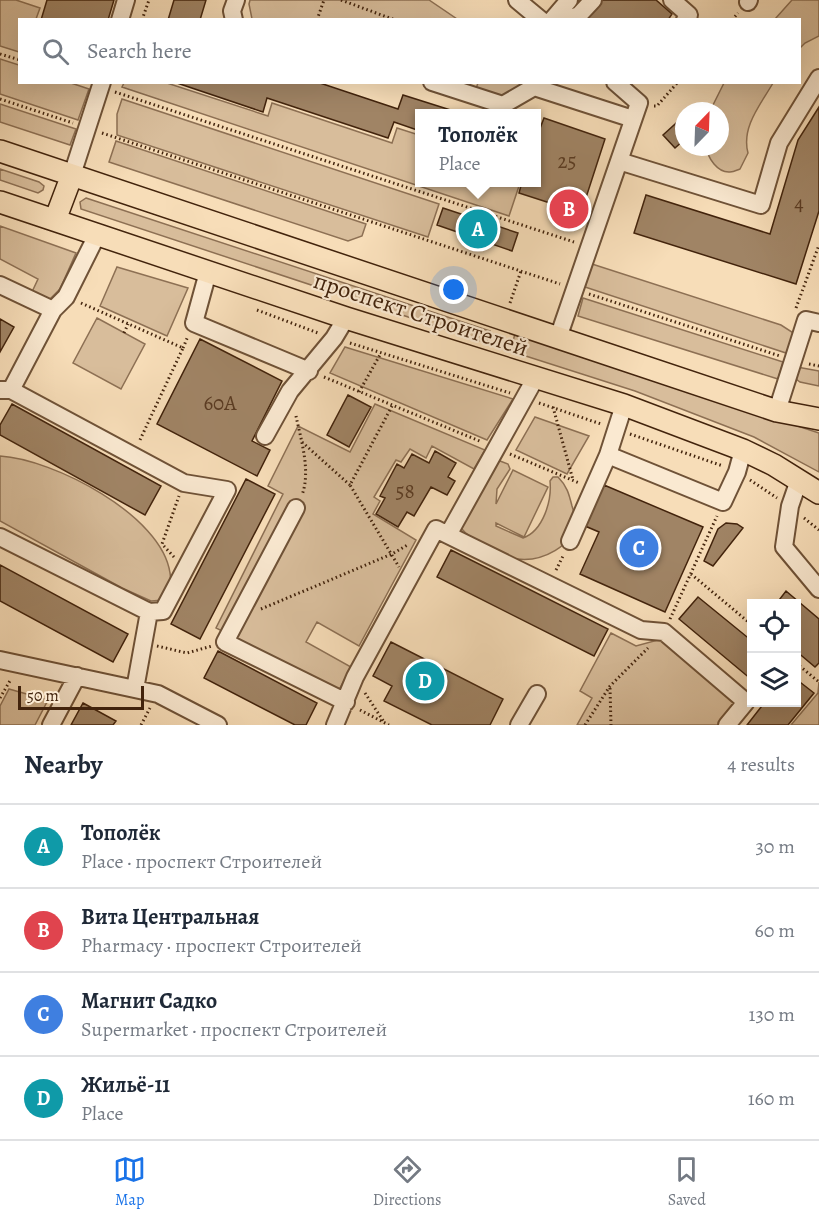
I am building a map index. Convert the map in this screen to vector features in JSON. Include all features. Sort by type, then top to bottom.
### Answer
[{"type":"main road","name":"проспект Строителей","points":[[0,151],[777,411],[819,419]]},
{"type":"main road","points":[[55,220],[72,175]]},
{"type":"main road","name":"проспект Строителей","points":[[0,202],[346,318],[624,405],[743,450],[774,465],[819,493]]},
{"type":"street","points":[[121,18],[126,0]]},
{"type":"street","points":[[234,18],[232,11],[236,0]]},
{"type":"street","points":[[517,0],[539,18]]},
{"type":"street","points":[[554,18],[569,0]]},
{"type":"street","points":[[571,18],[579,15],[593,0]]},
{"type":"street","points":[[672,0],[689,15],[687,18]]},
{"type":"street","points":[[619,161],[761,205],[779,143],[819,78]]},
{"type":"street","points":[[438,84],[503,105],[534,87],[636,111]]},
{"type":"street","points":[[72,175],[102,85]]},
{"type":"street","points":[[558,338],[636,111],[622,85]]},
{"type":"street","points":[[0,537],[149,612],[163,611],[227,490],[184,483],[5,390],[53,310],[66,297],[97,235]]},
{"type":"street","points":[[208,272],[194,323],[309,371]]},
{"type":"street","points":[[0,285],[53,310]]},
{"type":"street","points":[[777,411],[792,360],[809,317]]},
{"type":"street","points":[[265,436],[290,391],[309,371],[346,318]]},
{"type":"street","points":[[335,725],[355,677],[406,581],[442,532],[536,377]]},
{"type":"street","points":[[570,541],[608,455],[624,405]]},
{"type":"street","points":[[608,455],[723,502],[737,472],[743,450]]},
{"type":"street","points":[[799,480],[789,506],[784,547],[819,589]]},
{"type":"street","points":[[296,508],[225,642],[345,702]]},
{"type":"street","points":[[442,532],[641,630],[664,632],[746,702],[727,725]]},
{"type":"street","points":[[135,689],[149,612]]},
{"type":"street","points":[[0,660],[158,693],[218,725]]},
{"type":"street","points":[[51,725],[77,676]]},
{"type":"street","points":[[519,725],[537,694]]},
{"type":"path","points":[[143,18],[149,0]]},
{"type":"path","points":[[318,18],[324,0]]},
{"type":"path","points":[[341,0],[390,18]]},
{"type":"path","points":[[0,54],[18,59]]},
{"type":"path","points":[[636,111],[657,106],[676,84]]},
{"type":"path","points":[[102,85],[590,248]]},
{"type":"path","points":[[0,99],[792,360],[819,366]]},
{"type":"path","points":[[809,317],[819,245]]},
{"type":"path","points":[[66,297],[183,348],[133,455]]},
{"type":"path","points":[[247,306],[334,338],[553,407],[737,472],[789,506],[819,530]]},
{"type":"path","points":[[124,333],[128,324]]},
{"type":"path","points":[[359,392],[381,353]]},
{"type":"path","points":[[309,371],[593,489]]},
{"type":"path","points":[[290,391],[302,442],[307,483],[296,508]]},
{"type":"path","points":[[350,485],[392,406]]},
{"type":"path","points":[[553,407],[573,480]]},
{"type":"path","points":[[302,442],[350,485],[406,581]]},
{"type":"path","points":[[184,483],[162,544],[185,570]]},
{"type":"path","points":[[238,619],[442,532]]},
{"type":"path","points":[[549,585],[570,541]]},
{"type":"path","points":[[691,574],[747,621]]},
{"type":"path","points":[[143,643],[187,653],[225,642]]},
{"type":"path","points":[[0,698],[19,664]]},
{"type":"path","points":[[801,667],[819,682]]},
{"type":"path","points":[[355,677],[384,722]]},
{"type":"path","points":[[610,686],[611,725]]},
{"type":"path","points":[[345,702],[389,725]]},
{"type":"shaded area","points":[[0,0],[16,0],[40,8],[36,18],[18,18],[18,52],[0,46]]},
{"type":"shaded area","points":[[250,0],[429,0],[456,18],[252,18]]},
{"type":"shaded area","points":[[792,0],[819,0],[819,36],[801,47],[801,18],[776,18]]},
{"type":"shaded area","points":[[0,59],[18,65],[18,84],[74,84],[89,89],[78,120],[0,94]]},
{"type":"shaded area","points":[[124,84],[170,84],[268,116],[272,103],[392,143],[397,128],[415,134],[415,185],[122,87]]},
{"type":"shaded area","points":[[478,84],[532,84],[504,101],[475,91]]},
{"type":"shaded area","points":[[724,84],[772,84],[753,116],[747,134],[748,153],[740,169],[726,172],[714,164],[709,156],[729,156],[729,102],[714,102]]},
{"type":"shaded area","points":[[122,99],[439,204],[428,237],[117,135],[117,114]]},
{"type":"shaded area","points":[[0,104],[76,129],[70,145],[0,122]]},
{"type":"shaded area","points":[[116,141],[366,224],[362,236],[348,241],[109,162]]},
{"type":"shaded area","points":[[0,169],[39,182],[44,186],[43,190],[38,193],[0,180]]},
{"type":"shaded area","points":[[422,187],[519,187],[509,216]]},
{"type":"shaded area","points":[[86,198],[490,331],[487,343],[81,209],[80,202]]},
{"type":"shaded area","points":[[0,226],[76,253],[60,289],[48,301],[31,294],[38,279],[0,259]]},
{"type":"shaded area","points":[[592,264],[781,325],[795,334],[786,353],[585,287]]},
{"type":"shaded area","points":[[117,267],[188,288],[167,336],[100,306]]},
{"type":"shaded area","points":[[583,298],[783,362],[778,379],[578,316]]},
{"type":"shaded area","points":[[97,318],[145,344],[121,389],[73,363]]},
{"type":"shaded area","points":[[515,334],[819,433],[819,472],[754,437],[635,391],[510,351]]},
{"type":"shaded area","points":[[345,347],[513,399],[487,440],[330,373]]},
{"type":"shaded area","points":[[797,367],[819,371],[819,386],[796,379]]},
{"type":"shaded area","points":[[375,404],[485,450],[474,469],[432,446],[426,458],[410,449],[401,462],[396,460],[374,497],[380,501],[373,514],[416,540],[359,646],[317,622],[306,642],[351,667],[339,690],[216,628],[283,494],[268,486],[298,426],[350,452]]},
{"type":"shaded area","points":[[535,417],[589,436],[567,474],[516,450]]},
{"type":"shaded area","points":[[0,456],[48,467],[102,494],[127,511],[148,531],[163,551],[170,573],[169,587],[164,600],[151,601],[122,588],[0,521]]},
{"type":"shaded area","points":[[500,461],[508,464],[510,469],[497,489],[496,504],[513,470],[548,487],[524,537],[496,523],[496,526],[523,538],[536,529],[545,514],[550,481],[553,477],[558,477],[564,484],[575,519],[569,537],[555,551],[536,558],[510,558],[479,543],[461,528],[494,463]]},
{"type":"shaded area","points":[[611,633],[636,646],[665,638],[740,704],[722,725],[577,725],[592,698],[580,691]]},
{"type":"shaded area","points":[[819,682],[819,725],[791,725],[818,693]]},
{"type":"shaded area","points":[[9,689],[48,700],[35,725],[0,725],[0,706]]},
{"type":"building","points":[[47,0],[114,0],[109,18],[42,18]]},
{"type":"building","points":[[174,0],[206,0],[201,18],[169,18]]},
{"type":"building","points":[[599,0],[656,0],[672,14],[669,18],[585,18]]},
{"type":"building","points":[[180,84],[323,84],[398,109],[403,95],[447,109],[415,109],[415,129],[394,122],[388,138],[267,98],[263,112]]},
{"type":"building","points":[[819,107],[819,211],[796,284],[634,233],[646,195],[770,234],[798,140]]},
{"type":"building","points":[[544,118],[605,139],[581,213],[519,193],[521,187],[541,187],[541,126]]},
{"type":"building","points":[[675,124],[675,148],[663,135]]},
{"type":"building","points":[[443,208],[518,233],[512,251],[437,225]]},
{"type":"building","points":[[0,319],[14,327],[0,352]]},
{"type":"building","points":[[200,339],[282,381],[252,441],[270,450],[257,476],[157,424]]},
{"type":"building","points":[[348,395],[371,407],[349,447],[327,435]]},
{"type":"building","points":[[12,404],[161,486],[145,515],[0,435],[0,425]]},
{"type":"building","points":[[435,451],[456,463],[448,477],[455,481],[447,495],[431,487],[414,516],[407,512],[398,527],[376,514],[385,498],[380,496],[397,464],[404,468],[412,454],[429,463]]},
{"type":"building","points":[[246,479],[275,494],[200,639],[171,624]]},
{"type":"building","points":[[604,485],[703,527],[665,612],[580,574],[599,532],[585,526]]},
{"type":"building","points":[[726,523],[737,524],[743,528],[713,566],[704,561],[718,529]]},
{"type":"building","points":[[451,550],[608,629],[594,656],[437,577]]},
{"type":"building","points":[[0,565],[128,634],[113,662],[0,601]]},
{"type":"building","points":[[786,591],[795,599],[780,599]]},
{"type":"building","points":[[698,597],[747,637],[747,676],[679,619]]},
{"type":"building","points":[[801,604],[819,619],[819,663],[815,667],[801,655]]},
{"type":"building","points":[[391,642],[503,699],[490,725],[432,725],[384,701],[392,686],[373,676]]},
{"type":"building","points":[[218,651],[317,703],[306,725],[295,725],[204,678]]},
{"type":"building","points":[[801,683],[814,693],[788,725],[747,725],[761,707],[801,707]]},
{"type":"building","points":[[83,703],[116,721],[113,725],[71,725]]},
{"type":"place","name":"Вита Центральная","points":[[569,209]]},
{"type":"place","name":"Тополёк","points":[[478,229]]},
{"type":"place","name":"Магнит Садко","points":[[639,548]]},
{"type":"place","name":"Жильё-11","points":[[425,681]]}]
